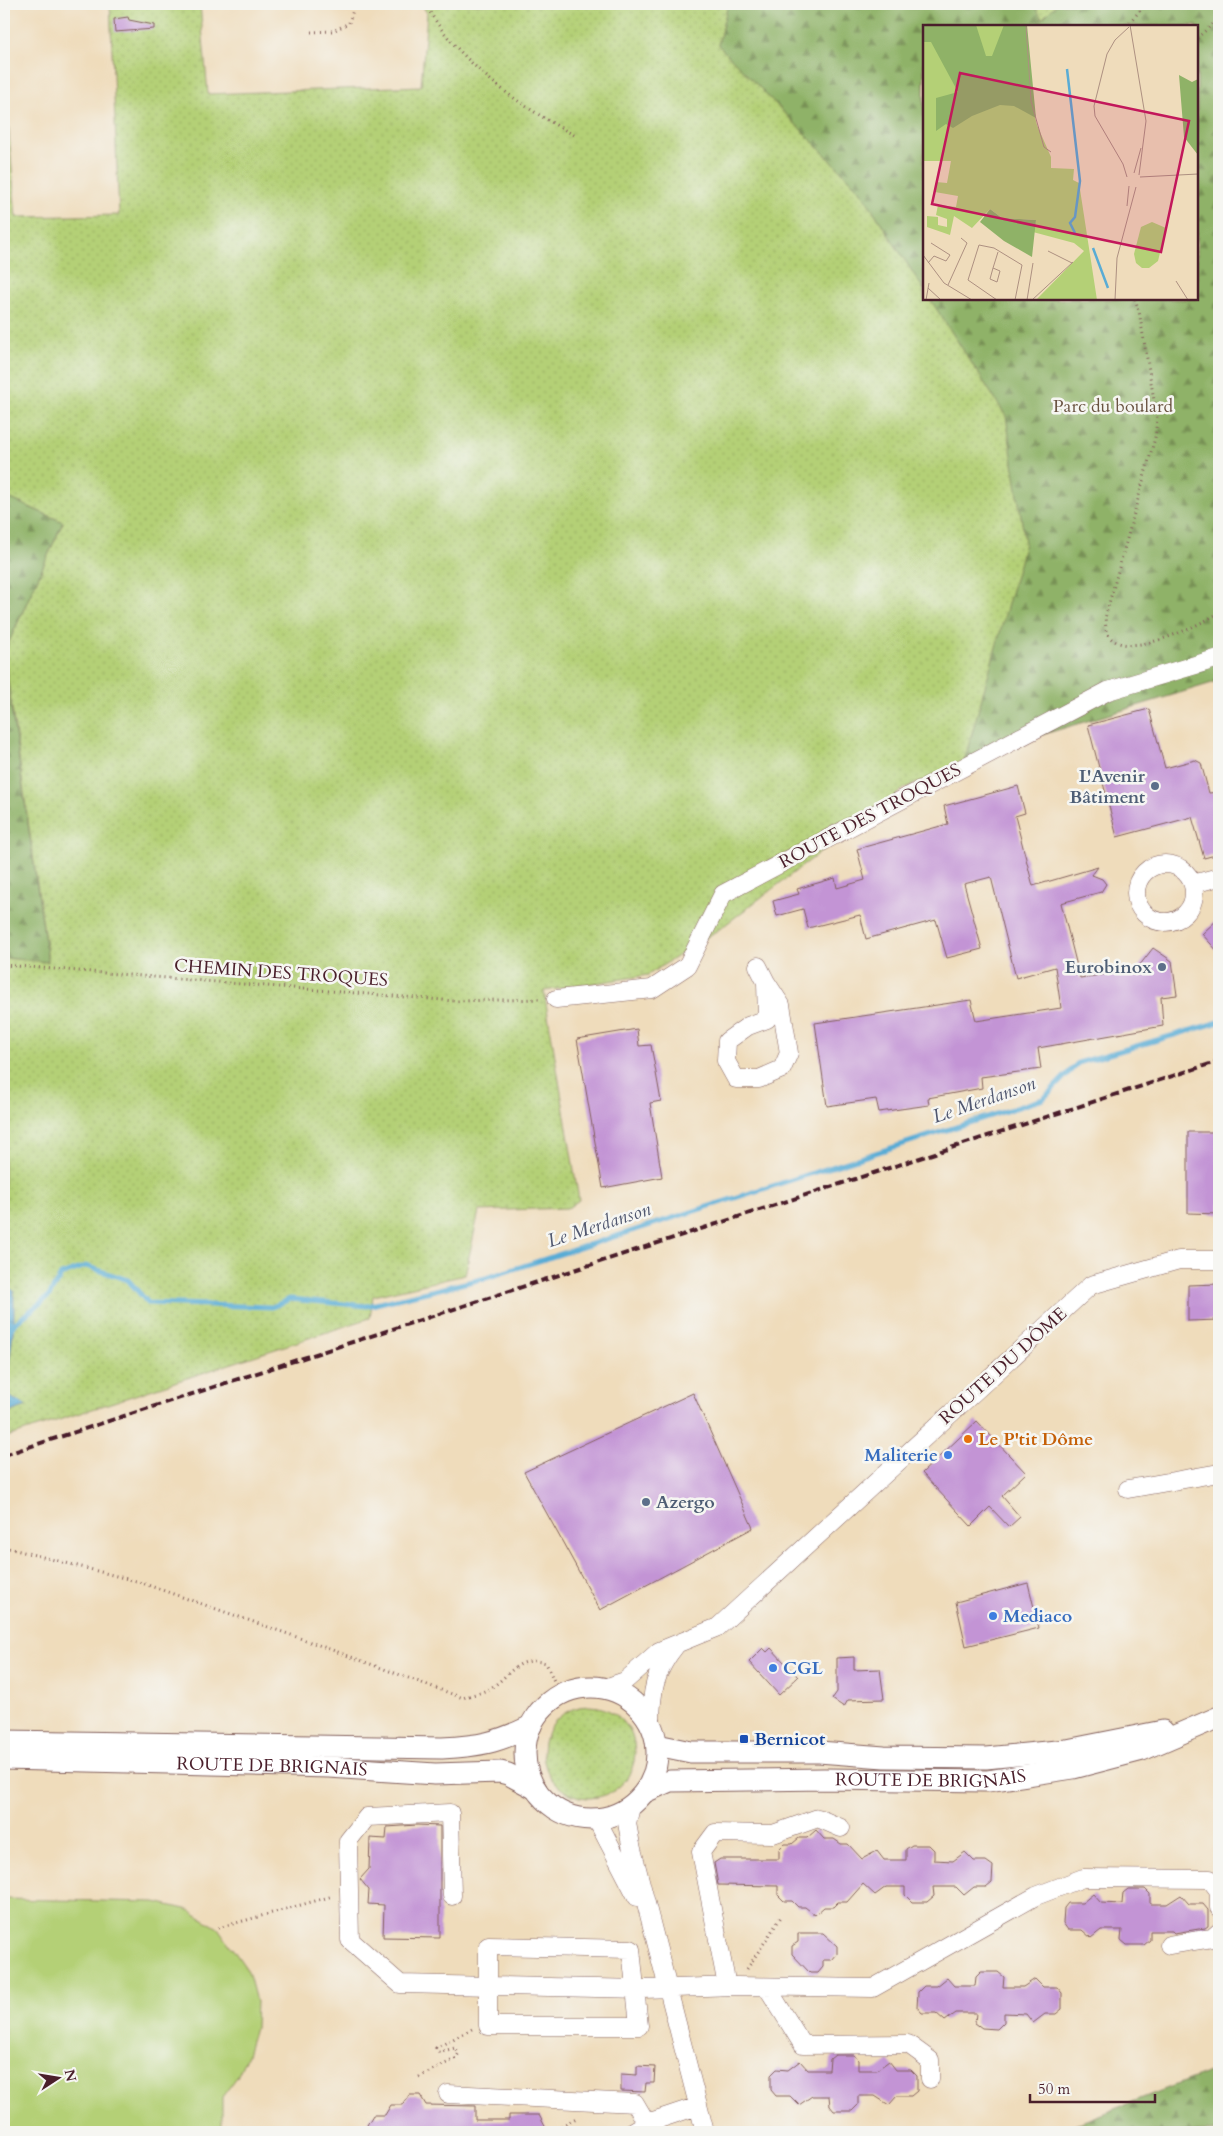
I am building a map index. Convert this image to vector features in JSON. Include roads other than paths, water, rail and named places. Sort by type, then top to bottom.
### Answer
[{"type":"main road","points":[[584,1687],[605,1688],[624,1696],[640,1709],[654,1736],[657,1762],[653,1778],[638,1799],[615,1816],[597,1820],[575,1818],[554,1809],[536,1788],[524,1756],[526,1738],[534,1719],[547,1703],[564,1692],[584,1687]]},
{"type":"main road","name":"ROUTE DE BRIGNAIS","points":[[654,1736],[691,1752],[819,1752],[884,1757],[986,1758],[1067,1750],[1214,1719]]},
{"type":"main road","name":"ROUTE DE BRIGNAIS","points":[[638,1799],[670,1781],[824,1779],[988,1781],[1073,1768],[1142,1750],[1214,1719]]},
{"type":"main road","name":"ROUTE DE BRIGNAIS","points":[[4,1741],[442,1748],[486,1745],[503,1740],[531,1726]]},
{"type":"main road","name":"ROUTE DE BRIGNAIS","points":[[4,1759],[328,1767],[436,1774],[500,1772],[536,1788]]},
{"type":"street","name":"ROUTE DES TROQUES","points":[[556,999],[652,990],[686,966],[723,894],[1108,691],[1219,658]]},
{"type":"street","points":[[1193,884],[1219,878]]},
{"type":"street","points":[[758,966],[781,1005],[789,1053],[782,1069],[759,1079],[736,1079],[726,1060],[727,1041],[748,1026],[767,1019],[766,982]]},
{"type":"street","name":"ROUTE DU DÔME","points":[[605,1688],[625,1681],[659,1651],[718,1627],[1091,1285],[1179,1260],[1219,1260]]},
{"type":"street","points":[[1128,1489],[1219,1473]]},
{"type":"street","points":[[654,1736],[651,1698],[657,1674],[676,1645]]},
{"type":"street","points":[[638,1799],[627,1823],[631,1845],[705,2132]]},
{"type":"street","points":[[452,1896],[450,1813],[368,1817],[348,1841],[350,1940],[400,1984],[487,1987],[636,1988],[731,1986],[873,1988],[1036,1896],[1083,1878],[1210,1878],[1219,1891],[1219,1908]]},
{"type":"street","points":[[731,1986],[701,1852],[715,1833],[773,1834],[818,1818],[842,1828]]},
{"type":"street","points":[[597,1820],[652,1929]]},
{"type":"street","points":[[1170,1945],[1212,1938],[1219,1932]]},
{"type":"street","points":[[488,1946],[631,1949],[639,2026],[488,2026],[487,1987],[488,1946]]},
{"type":"street","points":[[767,1987],[803,2045],[908,2044],[930,2060],[930,2079]]},
{"type":"street","points":[[448,2094],[635,2104],[650,2128]]},
{"type":"street","points":[[632,2132],[650,2128],[698,2106]]},
{"type":"water","points":[[4,1285],[14,1291],[14,1324],[6,1390],[10,1397],[27,1406],[4,1414]]},
{"type":"waterway","name":"Le Merdanson","points":[[11,1329],[14,1324],[49,1296],[61,1275],[86,1266],[128,1280],[148,1303],[272,1307],[290,1299],[367,1306],[486,1278],[1043,1099],[1078,1063],[1219,1022]]},
{"type":"railway","points":[[4,1455],[1219,1061]]},
{"type":"place","name":"L'Avenir Bâtiment","points":[[1155,786]]},
{"type":"place","name":"Eurobinox","points":[[1162,967]]},
{"type":"place","name":"Le P'tit Dôme","points":[[968,1439]]},
{"type":"place","name":"Maliterie","points":[[948,1455]]},
{"type":"place","name":"Azergo","points":[[646,1502]]},
{"type":"place","name":"Mediaco","points":[[993,1616]]},
{"type":"place","name":"CGL","points":[[773,1668]]},
{"type":"place","name":"Bernicot","points":[[744,1739]]},
{"type":"park label","name":"Parc du boulard","points":[[1113,406]]}]
